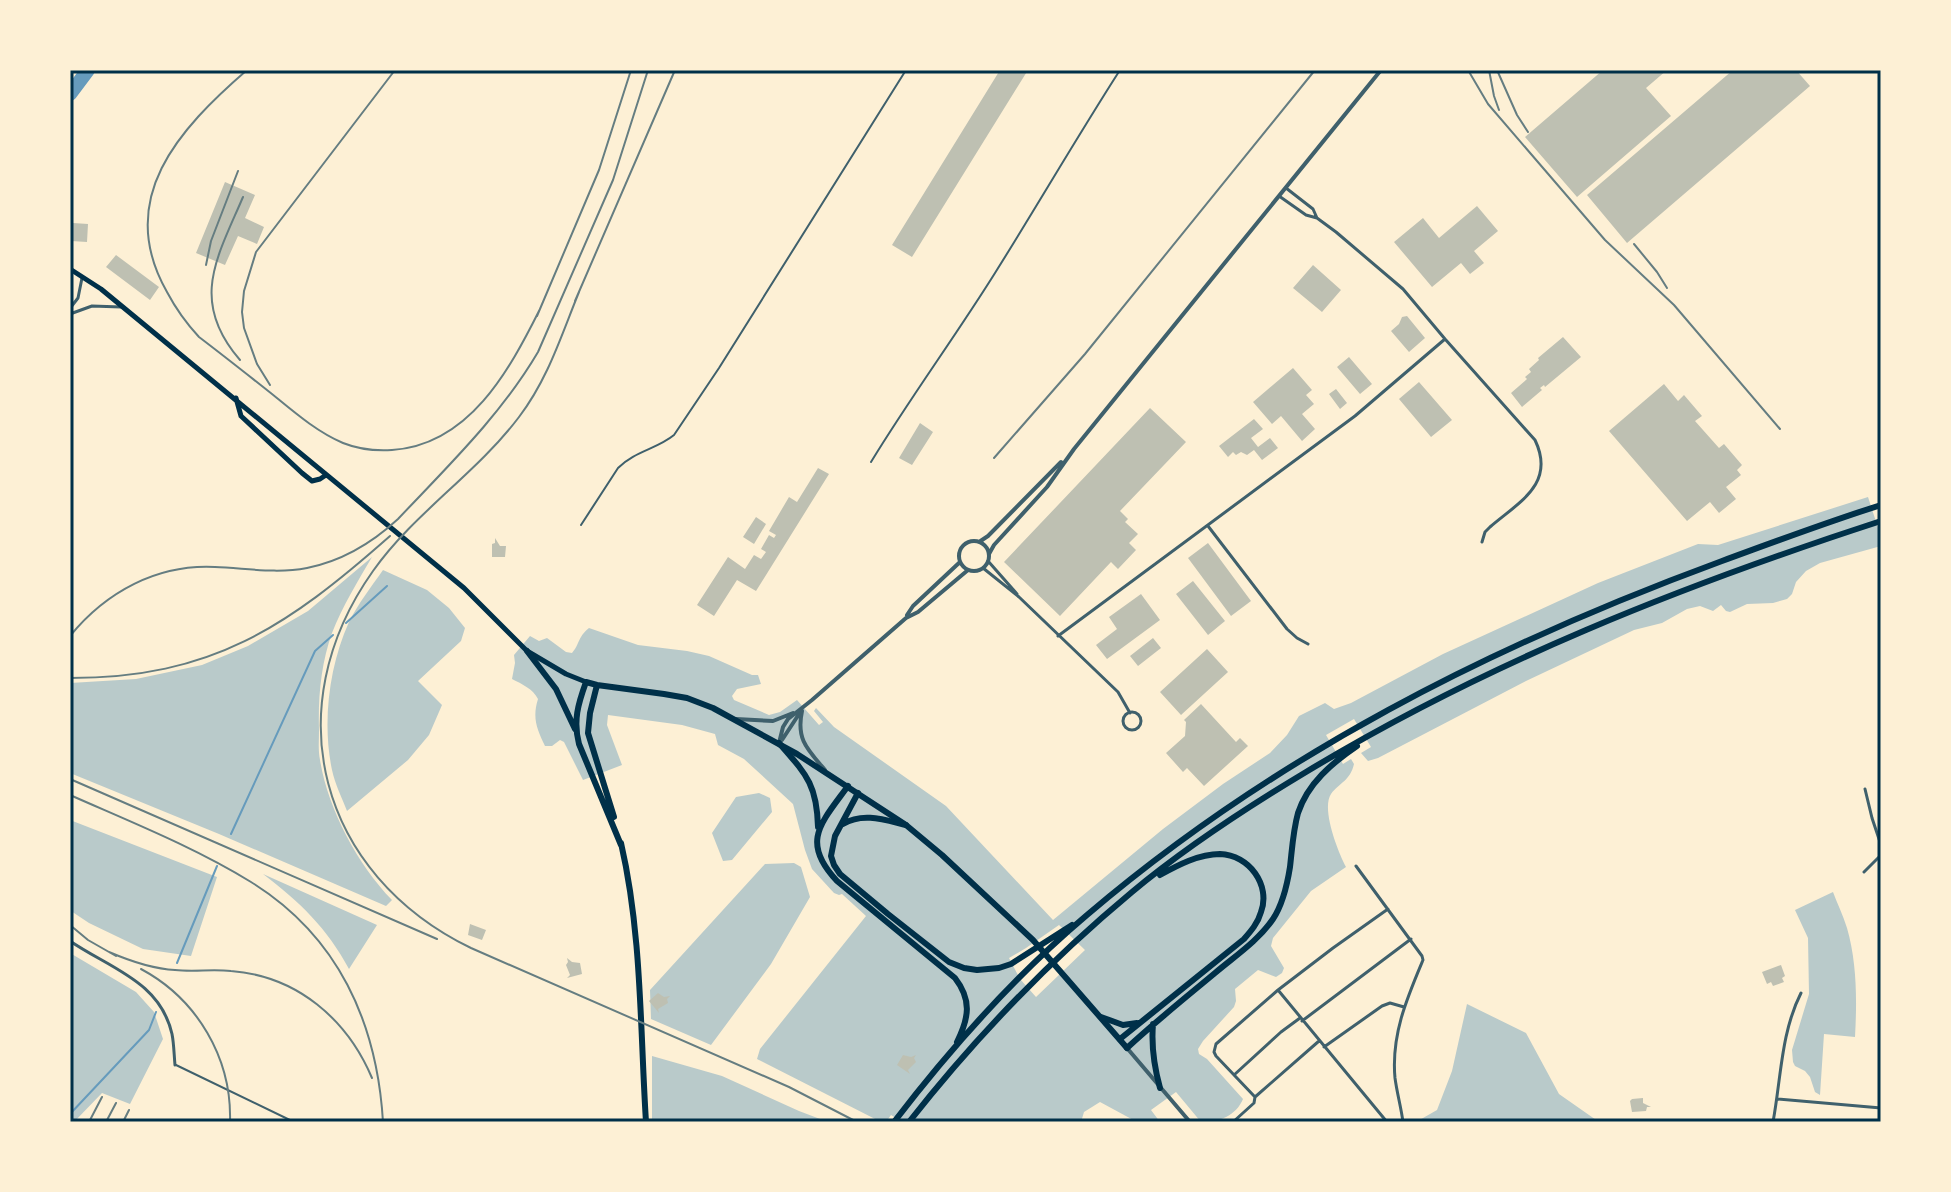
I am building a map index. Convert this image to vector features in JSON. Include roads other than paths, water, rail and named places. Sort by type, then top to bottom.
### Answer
[{"type":"main road","points":[[70,270],[123,307],[464,588],[527,651],[556,689],[576,729]]},
{"type":"main road","points":[[235,398],[241,416],[308,478],[316,481],[326,475]]},
{"type":"main road","points":[[896,1120],[954,1049],[1066,932],[1208,821],[1329,742],[1477,663],[1596,610],[1881,505]]},
{"type":"main road","points":[[909,1122],[967,1051],[1076,942],[1133,891],[1242,812],[1395,721],[1510,663],[1630,610],[1881,521]]},
{"type":"main road","points":[[527,651],[586,682],[687,698],[713,708],[779,743],[848,786],[906,825],[1033,940],[1127,1048],[1150,1021],[1244,939],[1255,926],[1264,899],[1258,876],[1252,868],[1222,854],[1187,862],[1133,891]]},
{"type":"main road","points":[[586,682],[576,715],[579,744],[621,845]]},
{"type":"main road","points":[[597,685],[588,733],[628,875],[634,917],[646,1122]]},
{"type":"main road","points":[[779,743],[809,779],[817,802],[818,853],[829,873],[946,969],[962,987],[968,1008],[954,1049]]},
{"type":"main road","points":[[1120,1039],[1150,1021],[1249,945],[1273,918],[1287,886],[1298,813],[1316,781],[1338,756]]},
{"type":"main road","points":[[818,831],[848,786]]},
{"type":"main road","points":[[858,793],[832,845],[834,865],[840,874],[949,962],[964,968],[989,970],[1011,964],[1066,932]]},
{"type":"main road","points":[[840,827],[847,821],[862,817],[906,825]]},
{"type":"main road","points":[[1101,1017],[1123,1025],[1150,1021]]},
{"type":"main road","points":[[1150,1021],[1153,1065],[1160,1088]]},
{"type":"street","points":[[989,554],[986,546],[971,541],[959,553],[960,562],[968,570],[983,568],[994,545],[1047,487],[1074,449],[1381,70]]},
{"type":"street","points":[[1286,188],[1313,209],[1317,218]]},
{"type":"street","points":[[1279,196],[1306,215],[1317,218],[1403,289],[1539,448],[1540,479],[1537,484],[1485,532],[1482,542]]},
{"type":"street","points":[[70,309],[78,298],[82,276]]},
{"type":"street","points":[[70,309],[123,307]]},
{"type":"street","points":[[1058,636],[1355,416],[1445,339]]},
{"type":"street","points":[[979,542],[1074,449]]},
{"type":"street","points":[[1208,526],[1287,629],[1308,644]]},
{"type":"street","points":[[988,561],[1019,597],[1118,692],[1130,713]]},
{"type":"street","points":[[906,618],[913,606],[960,562]]},
{"type":"street","points":[[983,568],[1019,597]]},
{"type":"street","points":[[779,743],[788,719],[906,618],[918,612],[968,570]]},
{"type":"street","points":[[735,719],[773,721],[802,709]]},
{"type":"street","points":[[802,709],[799,723],[802,739],[826,772]]},
{"type":"street","points":[[1130,713],[1140,717],[1141,723],[1137,729],[1125,725],[1125,716],[1130,713]]},
{"type":"street","points":[[1865,789],[1881,845]]},
{"type":"street","points":[[1864,872],[1881,855]]},
{"type":"street","points":[[1356,866],[1411,939],[1423,960],[1404,1007],[1394,1060],[1403,1122]]},
{"type":"street","points":[[1255,1097],[1216,1056],[1216,1044],[1278,990],[1388,909]]},
{"type":"street","points":[[1234,1075],[1281,1032],[1411,939]]},
{"type":"street","points":[[70,941],[139,982],[158,1003],[172,1034],[175,1065]]},
{"type":"street","points":[[1278,990],[1384,1121]]},
{"type":"street","points":[[1773,1122],[1788,1028],[1801,993]]},
{"type":"street","points":[[1324,1047],[1382,1006],[1390,1003],[1404,1007]]},
{"type":"street","points":[[1233,1122],[1254,1103],[1255,1097],[1319,1041]]},
{"type":"street","points":[[1127,1048],[1188,1121]]},
{"type":"street","points":[[1777,1099],[1881,1108]]},
{"type":"lane","points":[[581,525],[624,462],[674,435],[906,70]]},
{"type":"lane","points":[[871,462],[911,397],[940,359],[1120,70]]},
{"type":"lane","points":[[175,1065],[294,1122]]},
{"type":"waterway","points":[[70,94],[88,70]]},
{"type":"waterway","points":[[346,623],[387,586]]},
{"type":"waterway","points":[[231,834],[315,651],[333,635]]},
{"type":"waterway","points":[[177,963],[217,866]]},
{"type":"waterway","points":[[70,1114],[149,1030],[156,1012]]},
{"type":"railway","points":[[247,70],[198,116],[178,142],[162,168],[151,196],[148,226],[152,258],[170,298],[199,337],[324,433],[355,447],[392,450],[419,445],[443,435],[464,420],[500,380],[540,309]]},
{"type":"railway","points":[[270,385],[257,364],[244,328],[242,312],[244,291],[256,252],[395,70]]},
{"type":"railway","points":[[537,316],[599,170],[631,70]]},
{"type":"railway","points":[[70,636],[116,594],[153,576],[194,567],[272,571],[307,568],[356,550],[398,519],[491,419],[538,352],[613,180],[648,70]]},
{"type":"railway","points":[[575,301],[675,70]]},
{"type":"railway","points":[[994,458],[1085,354],[1315,70]]},
{"type":"railway","points":[[1468,70],[1488,104],[1605,240],[1674,305],[1780,429]]},
{"type":"railway","points":[[1489,70],[1499,110]]},
{"type":"railway","points":[[1497,70],[1528,132]]},
{"type":"railway","points":[[206,265],[211,241],[238,171]]},
{"type":"railway","points":[[240,360],[224,339],[215,318],[212,299],[217,260],[243,197]]},
{"type":"railway","points":[[1634,244],[1667,288]]},
{"type":"railway","points":[[579,292],[560,341],[529,403],[484,457],[389,550],[373,571],[343,624],[326,678],[321,731],[328,784],[347,833],[378,877],[419,916],[471,948],[789,1087],[857,1122]]},
{"type":"railway","points":[[70,678],[120,676],[165,669],[245,641],[317,597],[390,536]]},
{"type":"railway","points":[[70,779],[437,939]]},
{"type":"railway","points":[[70,795],[229,869],[281,904],[307,928],[329,955],[362,1016],[379,1085],[383,1122]]},
{"type":"railway","points":[[70,925],[116,956]]},
{"type":"railway","points":[[109,952],[158,968],[255,975],[298,991],[317,1004],[349,1037],[372,1078]]},
{"type":"railway","points":[[141,969],[179,997],[207,1033],[225,1075],[230,1122]]},
{"type":"railway","points":[[89,1122],[102,1097]]},
{"type":"railway","points":[[106,1122],[116,1103]]},
{"type":"railway","points":[[123,1122],[129,1110]]}]
